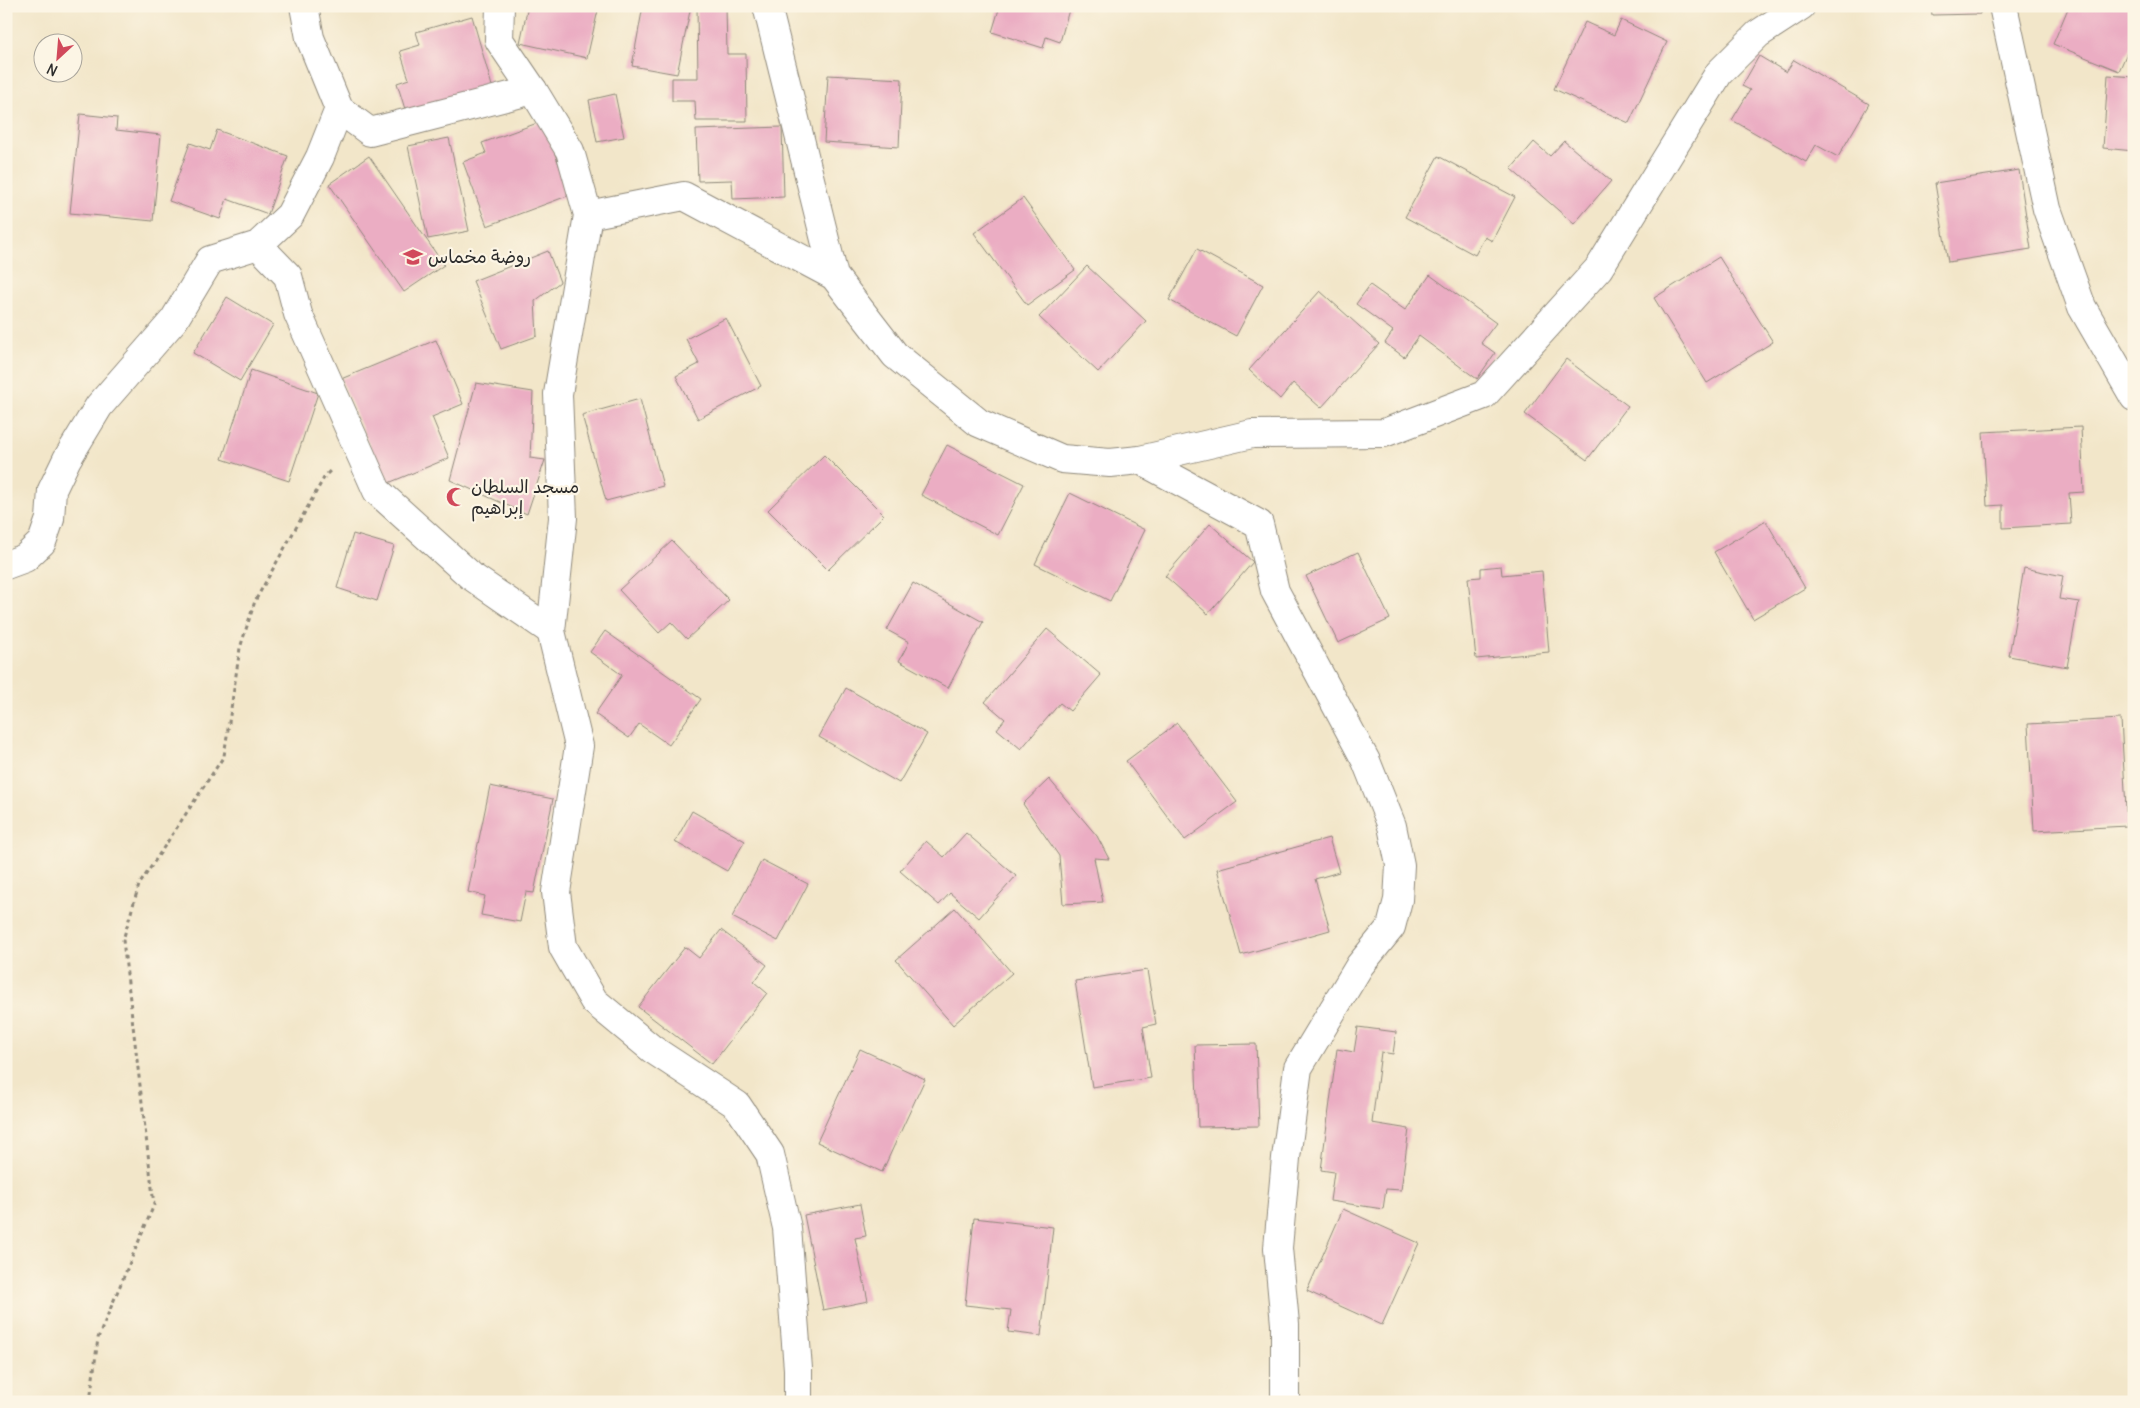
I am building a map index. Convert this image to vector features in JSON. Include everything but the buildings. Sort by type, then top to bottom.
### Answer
[{"type":"street","points":[[304,6],[310,38],[338,109],[370,132],[533,90]]},
{"type":"street","points":[[500,6],[499,40],[533,90],[570,151],[588,215],[558,394],[563,518],[551,631],[579,746],[556,892],[563,947],[594,1001],[652,1049],[737,1105],[770,1154],[787,1228],[798,1370],[798,1402]]},
{"type":"street","points":[[767,6],[834,276],[895,356],[979,423],[1062,459],[1110,464],[1140,460],[1252,434],[1384,432],[1484,394],[1599,268],[1719,73],[1758,34],[1801,6]]},
{"type":"street","points":[[2003,6],[2047,208],[2082,306],[2134,397]]},
{"type":"street","points":[[6,565],[25,558],[42,542],[50,519],[52,490],[67,459],[99,406],[174,320],[210,260],[258,245],[290,215],[320,157],[338,109]]},
{"type":"street","points":[[588,215],[684,196],[834,276]]},
{"type":"street","points":[[258,245],[288,276],[298,314],[377,491],[471,576],[551,631]]},
{"type":"street","points":[[1140,460],[1259,524],[1275,591],[1366,761],[1392,826],[1400,865],[1398,900],[1391,927],[1360,965],[1298,1068],[1286,1158],[1278,1248],[1285,1324],[1285,1402]]},
{"type":"path","points":[[90,1402],[98,1338],[154,1205],[122,940],[139,885],[224,756],[240,648],[255,600],[326,476],[356,445]]},
{"type":"place","name":"روضة مخماس","points":[[413,257]]},
{"type":"place","name":"مسجد السلطان إبراهيم","points":[[456,497]]}]
